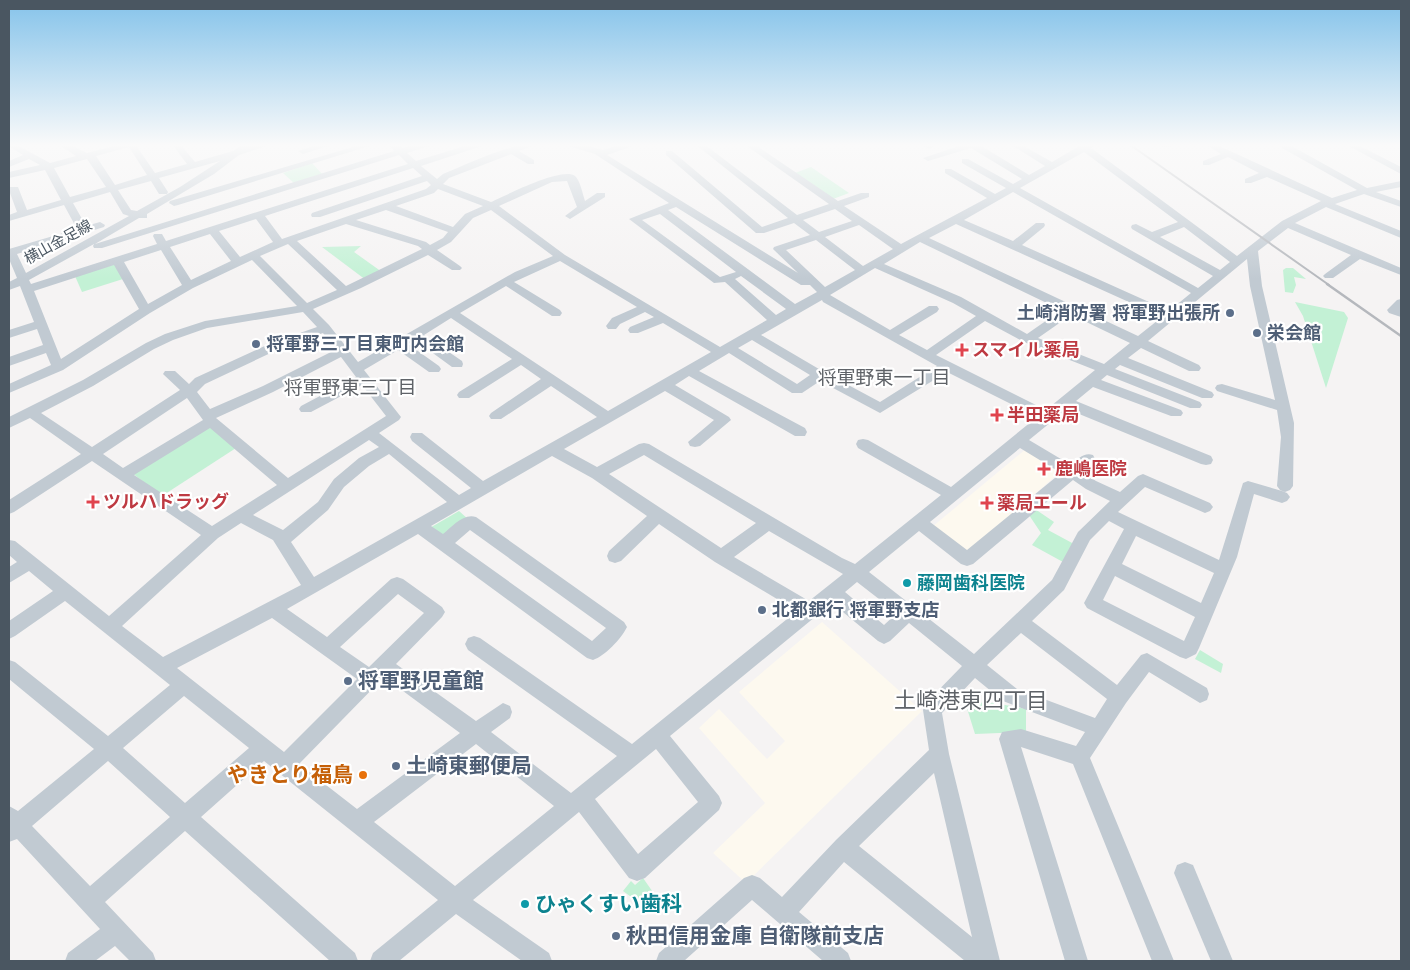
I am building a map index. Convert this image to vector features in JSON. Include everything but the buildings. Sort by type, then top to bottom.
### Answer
[{"type":"street","points":[[14,189],[23,214]]},
{"type":"street","points":[[60,189],[83,230]]},
{"type":"street","points":[[9,218],[111,189]]},
{"type":"street","points":[[112,189],[127,212],[146,218],[188,286]]},
{"type":"street","name":"横山金足線","points":[[9,287],[26,284],[137,214],[181,189]]},
{"type":"street","points":[[174,203],[220,189]]},
{"type":"street","points":[[98,246],[280,189]]},
{"type":"street","points":[[293,189],[327,227]]},
{"type":"street","points":[[26,284],[70,269],[117,260],[336,189]]},
{"type":"street","points":[[316,215],[405,189]]},
{"type":"street","points":[[9,389],[58,367],[146,310],[188,286],[238,262],[285,241],[431,189]]},
{"type":"street","points":[[453,189],[492,206],[561,257],[664,318],[798,390],[819,376]]},
{"type":"street","points":[[9,423],[169,337],[205,325],[305,308],[357,286],[447,240],[469,216],[528,189]]},
{"type":"street","points":[[575,189],[582,207]]},
{"type":"street","points":[[655,189],[824,294]]},
{"type":"street","points":[[711,189],[760,231],[865,195]]},
{"type":"street","points":[[758,189],[817,236],[869,268],[985,315],[1028,339],[1194,405]]},
{"type":"street","points":[[817,189],[900,249]]},
{"type":"street","points":[[979,189],[994,198]]},
{"type":"street","points":[[162,668],[311,588],[458,502],[777,322],[900,249],[956,220],[1009,189]]},
{"type":"street","points":[[1013,189],[1199,293]]},
{"type":"street","points":[[1140,189],[1238,262]]},
{"type":"street","points":[[1301,189],[1401,235]]},
{"type":"street","points":[[1362,189],[1401,204]]},
{"type":"street","points":[[381,961],[1046,416],[1286,223],[1327,202],[1379,189]]},
{"type":"street","points":[[570,216],[601,195]]},
{"type":"street","points":[[676,203],[634,219],[718,281],[744,271]]},
{"type":"street","points":[[386,206],[455,232]]},
{"type":"street","points":[[661,210],[796,311]]},
{"type":"street","points":[[258,214],[285,241],[344,291]]},
{"type":"street","points":[[345,220],[422,244],[456,268]]},
{"type":"street","points":[[956,220],[1170,316]]},
{"type":"street","points":[[861,221],[778,249],[819,287],[827,299],[892,334],[927,356],[1046,416]]},
{"type":"street","points":[[1152,236],[1185,223]]},
{"type":"street","points":[[1286,223],[1401,272]]},
{"type":"street","points":[[58,367],[26,284],[11,255],[100,225]]},
{"type":"street","points":[[1014,246],[1040,225]]},
{"type":"street","points":[[1136,227],[1221,276]]},
{"type":"street","points":[[212,230],[238,262]]},
{"type":"street","points":[[920,238],[1194,368]]},
{"type":"street","points":[[1133,527],[1093,603],[1186,651],[1190,648],[1229,557],[1248,487],[1284,491],[1288,437],[1256,286],[1252,250]]},
{"type":"street","points":[[1329,276],[1359,254]]},
{"type":"street","points":[[110,626],[212,534],[394,417],[325,328],[253,255]]},
{"type":"street","points":[[306,409],[399,344],[519,274],[561,257]]},
{"type":"street","points":[[117,260],[146,310]]},
{"type":"street","points":[[727,278],[777,322]]},
{"type":"street","points":[[507,282],[556,313]]},
{"type":"street","points":[[1401,303],[1394,310],[1401,313]]},
{"type":"street","points":[[612,326],[616,321],[646,307]]},
{"type":"street","points":[[892,334],[933,308]]},
{"type":"street","points":[[453,314],[607,417]]},
{"type":"street","points":[[927,356],[985,315]]},
{"type":"street","points":[[634,330],[664,318]]},
{"type":"street","points":[[1028,339],[1054,321]]},
{"type":"street","points":[[9,334],[41,324]]},
{"type":"street","points":[[9,508],[189,391],[200,381],[274,347],[325,328]]},
{"type":"street","points":[[416,335],[457,364]]},
{"type":"street","points":[[753,335],[819,376],[880,408],[947,366]]},
{"type":"street","points":[[399,344],[431,367],[445,355]]},
{"type":"street","points":[[9,362],[50,347]]},
{"type":"street","points":[[123,475],[209,418],[343,351]]},
{"type":"street","points":[[1118,359],[1206,394]]},
{"type":"street","points":[[464,395],[522,360]]},
{"type":"street","points":[[690,371],[800,432]]},
{"type":"street","points":[[170,374],[189,391],[209,418],[287,485]]},
{"type":"street","points":[[496,416],[551,379]]},
{"type":"street","points":[[1090,381],[1176,413]]},
{"type":"street","points":[[665,385],[724,420],[695,442]]},
{"type":"street","points":[[1222,388],[1283,407]]},
{"type":"street","points":[[1064,402],[1206,460]]},
{"type":"street","points":[[32,412],[43,422],[212,534]]},
{"type":"street","points":[[369,433],[390,447],[458,502]]},
{"type":"street","points":[[416,437],[483,489]]},
{"type":"street","points":[[1018,440],[1092,486],[1122,500]]},
{"type":"street","points":[[863,444],[951,494]]},
{"type":"street","points":[[282,540],[323,506],[339,484],[364,462],[390,447]]},
{"type":"street","points":[[597,474],[644,448],[836,563],[856,572],[909,612],[1010,695],[1024,702],[1075,718],[1099,728]]},
{"type":"street","points":[[553,450],[597,474],[721,557],[809,610]]},
{"type":"street","points":[[918,521],[967,559],[1088,459]]},
{"type":"street","points":[[989,961],[940,754],[932,710],[974,666],[1058,585],[1084,536],[1143,480],[1205,507]]},
{"type":"street","points":[[1107,513],[1224,570]]},
{"type":"street","points":[[615,556],[658,515]]},
{"type":"street","points":[[240,516],[279,536],[311,588]]},
{"type":"street","points":[[419,526],[443,544],[594,652],[618,627],[470,521],[443,544]]},
{"type":"street","points":[[721,557],[768,523]]},
{"type":"street","points":[[9,546],[455,900],[541,961]]},
{"type":"street","points":[[9,576],[30,562]]},
{"type":"street","points":[[1112,567],[1205,614]]},
{"type":"street","points":[[285,765],[436,612],[397,584],[328,647]]},
{"type":"street","points":[[9,631],[66,591]]},
{"type":"street","points":[[832,592],[884,636],[909,612]]},
{"type":"street","points":[[273,609],[328,647],[377,672],[476,733],[575,802],[637,870],[712,803],[657,735]]},
{"type":"street","points":[[1020,622],[1119,697]]},
{"type":"street","points":[[474,644],[632,755]]},
{"type":"street","points":[[1080,757],[1119,697],[1147,661],[1200,694]]},
{"type":"street","points":[[9,668],[108,748],[347,961]]},
{"type":"street","points":[[145,961],[11,824],[108,748],[184,685]]},
{"type":"street","points":[[357,822],[503,712]]},
{"type":"street","points":[[1076,961],[1009,739],[1021,738],[1080,757]]},
{"type":"street","points":[[88,902],[264,748]]},
{"type":"street","points":[[783,913],[843,847],[940,754]]},
{"type":"street","points":[[1080,757],[1163,961]]},
{"type":"street","points":[[843,847],[983,961]]},
{"type":"street","points":[[1185,873],[1222,961]]},
{"type":"street","points":[[667,961],[752,886],[840,961]]},
{"type":"street","points":[[76,961],[115,932]]},
{"type":"shaded area","points":[[1027,448],[1062,470],[968,554],[932,527]]},
{"type":"shaded area","points":[[822,622],[922,711],[746,883],[713,853],[765,803],[699,728],[719,709],[767,759],[785,741],[739,692]]},
{"type":"green space","points":[[819,189],[844,189],[849,193],[833,199]]},
{"type":"green space","points":[[361,246],[354,252],[382,272],[366,280],[322,247]]},
{"type":"green space","points":[[116,264],[123,279],[82,292],[75,276]]},
{"type":"green space","points":[[1293,268],[1306,279],[1294,277],[1296,285],[1293,293],[1285,292],[1283,270]]},
{"type":"green space","points":[[1295,302],[1344,312],[1348,318],[1326,388],[1303,316]]},
{"type":"green space","points":[[210,426],[236,448],[162,496],[132,473]]},
{"type":"green space","points":[[1035,509],[1054,522],[1048,530],[1074,544],[1063,562],[1032,545],[1041,533],[1029,515]]},
{"type":"green space","points":[[459,511],[469,520],[443,540],[428,529]]},
{"type":"green space","points":[[1200,650],[1223,664],[1221,673],[1195,659]]},
{"type":"green space","points":[[965,702],[995,703],[1026,709],[1026,732],[975,734]]},
{"type":"green space","points":[[643,878],[662,905],[656,915],[623,891],[631,881],[635,885]]},
{"type":"railway","points":[[1193,189],[1329,285]]},
{"type":"railway","points":[[1327,284],[1401,336]]},
{"type":"place","name":"土崎消防署 将軍野出張所","points":[[1230,313]]},
{"type":"place","name":"栄会館","points":[[1257,333]]},
{"type":"place","name":"将軍野三丁目東町内会館","points":[[256,344]]},
{"type":"place","name":"スマイル薬局","points":[[962,350]]},
{"type":"place","name":"半田薬局","points":[[997,415]]},
{"type":"place","name":"鹿嶋医院","points":[[1044,469]]},
{"type":"place","name":"ツルハドラッグ","points":[[93,502]]},
{"type":"place","name":"薬局エール","points":[[987,503]]},
{"type":"place","name":"藤岡歯科医院","points":[[907,583]]},
{"type":"place","name":"北都銀行 将軍野支店","points":[[762,610]]},
{"type":"place","name":"将軍野児童館","points":[[348,681]]},
{"type":"place","name":"土崎東郵便局","points":[[396,766]]},
{"type":"place","name":"やきとり福鳥","points":[[363,775]]},
{"type":"place","name":"ひゃくすい歯科","points":[[525,904]]},
{"type":"place","name":"秋田信用金庫 自衛隊前支店","points":[[616,936]]},
{"type":"district","name":"将軍野東一丁目","points":[[884,377]]},
{"type":"district","name":"将軍野東三丁目","points":[[350,387]]},
{"type":"district","name":"土崎港東四丁目","points":[[971,700]]}]
